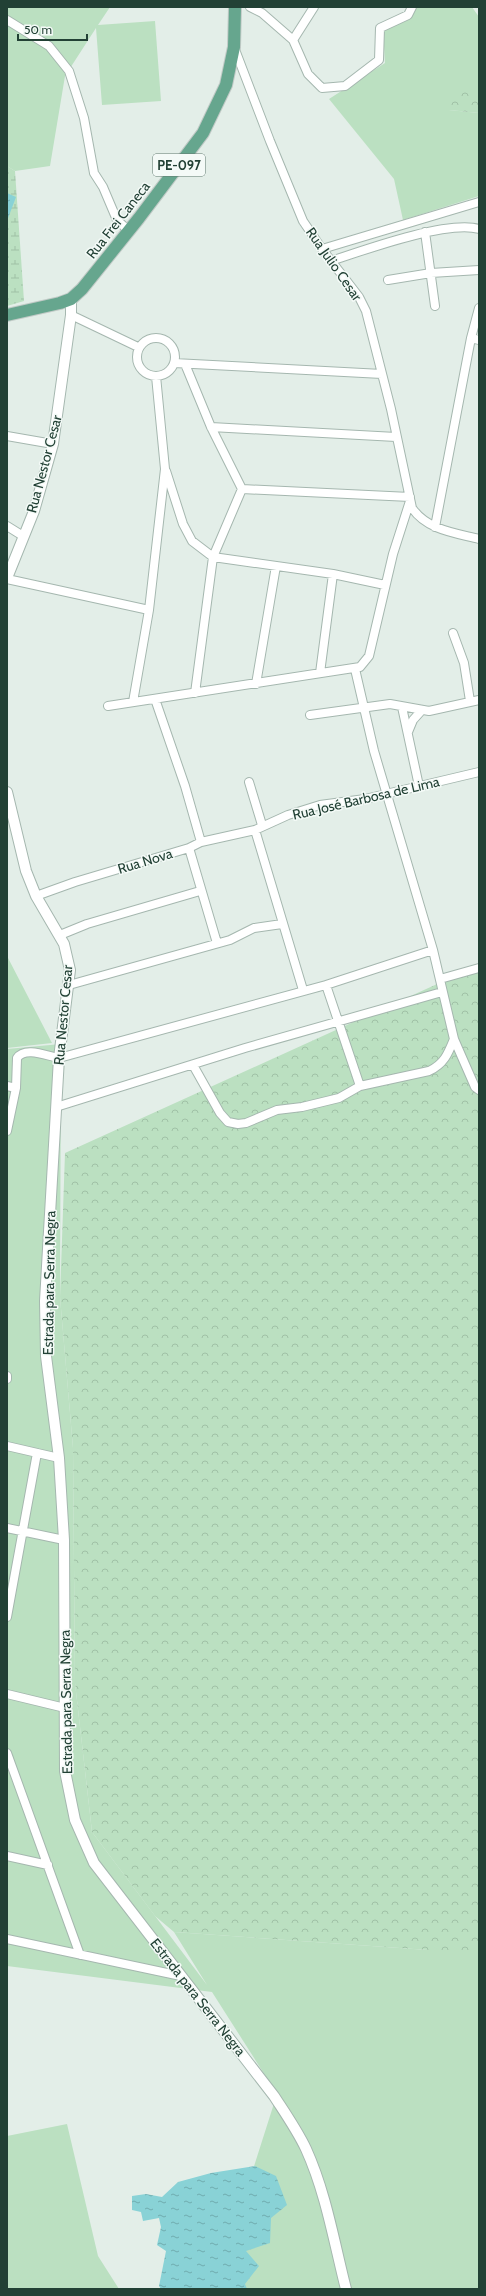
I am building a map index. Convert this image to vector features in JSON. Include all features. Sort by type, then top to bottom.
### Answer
[{"type":"main road","name":"Rua Frei Caneca","points":[[7,316],[51,307],[71,299],[82,289],[129,231],[210,121],[226,85],[234,47],[235,7]]},
{"type":"street","points":[[250,7],[262,13],[293,40],[308,74],[322,88],[344,86],[379,60],[380,28],[408,15],[412,7]]},
{"type":"street","points":[[293,40],[314,7]]},
{"type":"street","points":[[7,20],[49,46],[69,71],[84,118],[94,173],[103,188],[117,220],[129,231]]},
{"type":"street","name":"Rua Julio Cesar","points":[[234,47],[303,221],[322,249],[359,297],[366,311],[382,374],[410,499],[416,514],[435,527],[479,539]]},
{"type":"street","points":[[322,249],[479,202]]},
{"type":"street","points":[[331,261],[425,232],[471,227],[479,229]]},
{"type":"street","points":[[425,232],[435,306]]},
{"type":"street","points":[[388,280],[431,273],[479,270]]},
{"type":"street","name":"Rua Nestor Cesar","points":[[7,579],[34,511],[53,444],[71,315],[71,299]]},
{"type":"street","points":[[435,527],[475,339],[479,308]]},
{"type":"street","points":[[71,315],[138,347]]},
{"type":"street","points":[[154,337],[166,340],[174,350],[174,362],[168,372],[156,376],[150,376],[140,369],[136,358],[138,347],[148,339],[154,337]]},
{"type":"street","points":[[174,362],[185,364],[382,374]]},
{"type":"street","points":[[185,364],[211,427],[242,489],[213,557],[195,693]]},
{"type":"street","points":[[133,702],[149,610],[165,469],[156,376]]},
{"type":"street","points":[[211,427],[396,437]]},
{"type":"street","points":[[7,436],[53,444]]},
{"type":"street","points":[[165,469],[183,524],[192,540],[213,557],[333,574],[385,584]]},
{"type":"street","points":[[108,706],[320,673],[355,669],[364,664],[369,656],[385,584],[410,499],[242,489]]},
{"type":"street","points":[[7,526],[23,536]]},
{"type":"street","points":[[256,684],[276,566]]},
{"type":"street","points":[[320,673],[333,574]]},
{"type":"street","points":[[7,579],[149,610]]},
{"type":"street","points":[[453,633],[464,663],[470,701]]},
{"type":"street","points":[[355,669],[386,793],[433,950],[454,1039],[475,1087],[479,1090]]},
{"type":"street","points":[[154,699],[185,786],[201,842]]},
{"type":"street","points":[[310,715],[364,706],[390,704],[422,710],[479,700]]},
{"type":"street","points":[[402,707],[419,786]]},
{"type":"street","points":[[408,732],[413,720],[422,710]]},
{"type":"street","name":"Rua José Barbosa de Lima","points":[[259,828],[288,815],[320,805],[365,799],[479,772]]},
{"type":"street","points":[[249,782],[282,924],[303,990]]},
{"type":"street","name":"Rua Nestor Cesar","points":[[7,792],[26,871],[36,896],[60,935],[69,958],[69,985],[59,1058],[56,1107]]},
{"type":"street","name":"Rua Nova","points":[[36,896],[74,882],[189,848],[201,842],[259,828]]},
{"type":"street","points":[[189,848],[216,943]]},
{"type":"street","points":[[60,935],[87,924],[200,891]]},
{"type":"street","points":[[69,985],[230,940],[254,928],[282,924]]},
{"type":"street","points":[[7,1131],[16,1088],[17,1058],[20,1055],[28,1052],[59,1058],[303,990],[326,985],[433,950]]},
{"type":"street","points":[[440,979],[479,968]]},
{"type":"street","points":[[326,985],[360,1086]]},
{"type":"street","points":[[56,1107],[337,1021],[442,992]]},
{"type":"street","points":[[193,1065],[220,1113],[232,1124],[246,1123],[277,1110],[302,1107],[339,1098],[360,1086],[437,1067],[447,1057],[454,1039]]},
{"type":"street","points":[[7,1086],[16,1088]]},
{"type":"street","name":"Estrada para Serra Negra","points":[[56,1107],[45,1301],[46,1356],[59,1458],[64,1540],[65,1771],[75,1820],[94,1863],[274,2096],[305,2148],[320,2187],[346,2289]]},
{"type":"street","points":[[7,1446],[59,1458]]},
{"type":"street","points":[[7,1614],[38,1454]]},
{"type":"street","points":[[7,1528],[64,1540]]},
{"type":"street","points":[[7,1694],[65,1708]]},
{"type":"street","points":[[7,1753],[80,1955]]},
{"type":"street","points":[[7,1856],[48,1865]]},
{"type":"street","points":[[7,1939],[181,1976]]},
{"type":"green space","points":[[7,7],[110,7],[98,25],[155,21],[161,101],[102,105],[96,28],[65,76],[50,166],[15,171],[7,166]]},
{"type":"green space","points":[[414,7],[472,7],[479,17],[479,90],[449,110],[479,113],[479,196],[403,220],[394,179],[329,99],[385,63],[383,29]]},
{"type":"green space","points":[[464,88],[479,90],[479,113],[449,110],[446,102],[455,92]]},
{"type":"green space","points":[[7,166],[15,171],[24,301],[7,306]]},
{"type":"green space","points":[[7,956],[52,1043],[7,1048]]},
{"type":"green space","points":[[479,965],[479,1950],[428,1950],[174,1932],[155,1916],[92,1832],[75,1683],[73,1448],[60,1297],[65,1153]]},
{"type":"green space","points":[[61,1044],[60,1297],[73,1448],[75,1683],[92,1832],[207,1985],[174,1932],[428,1950],[479,1950],[479,2289],[215,2289],[277,2094],[212,1992],[7,1966],[7,1049]]},
{"type":"green space","points":[[67,2124],[98,2256],[119,2289],[7,2289],[7,2136]]},
{"type":"water","points":[[7,193],[16,197],[7,221]]},
{"type":"water","points":[[255,2166],[276,2176],[287,2205],[271,2218],[270,2243],[246,2251],[259,2266],[245,2284],[247,2289],[161,2289],[159,2286],[166,2251],[157,2245],[161,2227],[159,2218],[143,2221],[141,2212],[132,2210],[132,2196],[146,2194],[162,2197],[178,2182],[211,2173]]}]
